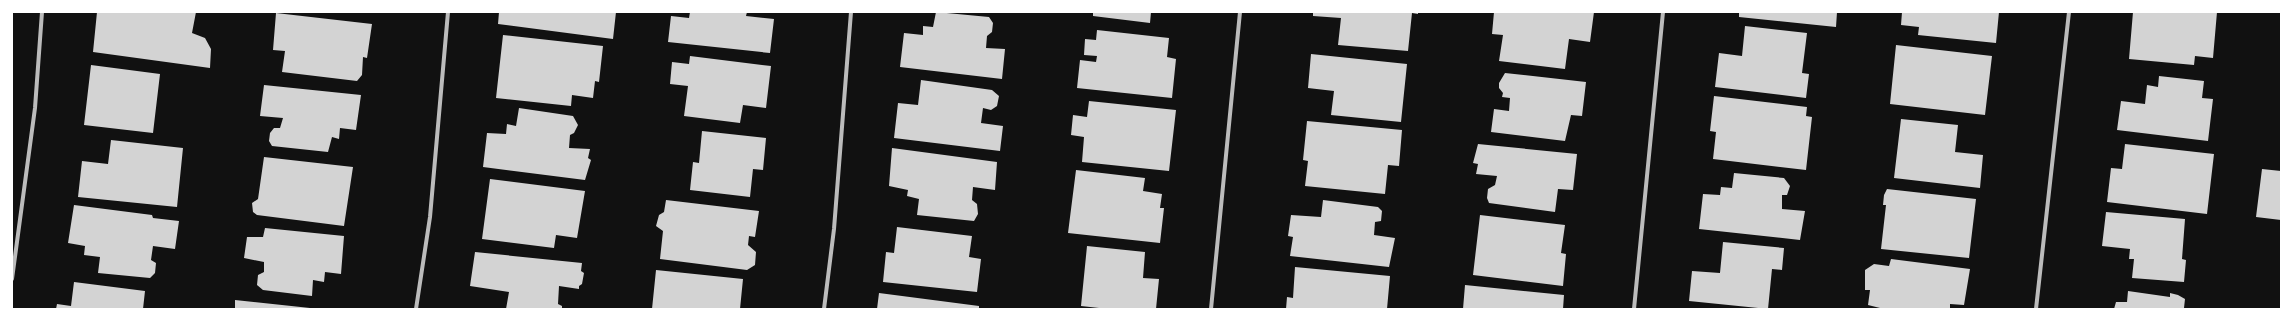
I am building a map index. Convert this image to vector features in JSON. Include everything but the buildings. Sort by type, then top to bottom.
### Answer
[{"type":"street","points":[[12,279],[35,108],[42,12]]},
{"type":"street","points":[[416,309],[430,217],[448,12]]},
{"type":"street","points":[[824,309],[834,229],[851,12]]},
{"type":"street","points":[[1210,309],[1240,12]]},
{"type":"street","points":[[1634,309],[1663,12]]},
{"type":"street","points":[[2036,309],[2069,12]]}]
